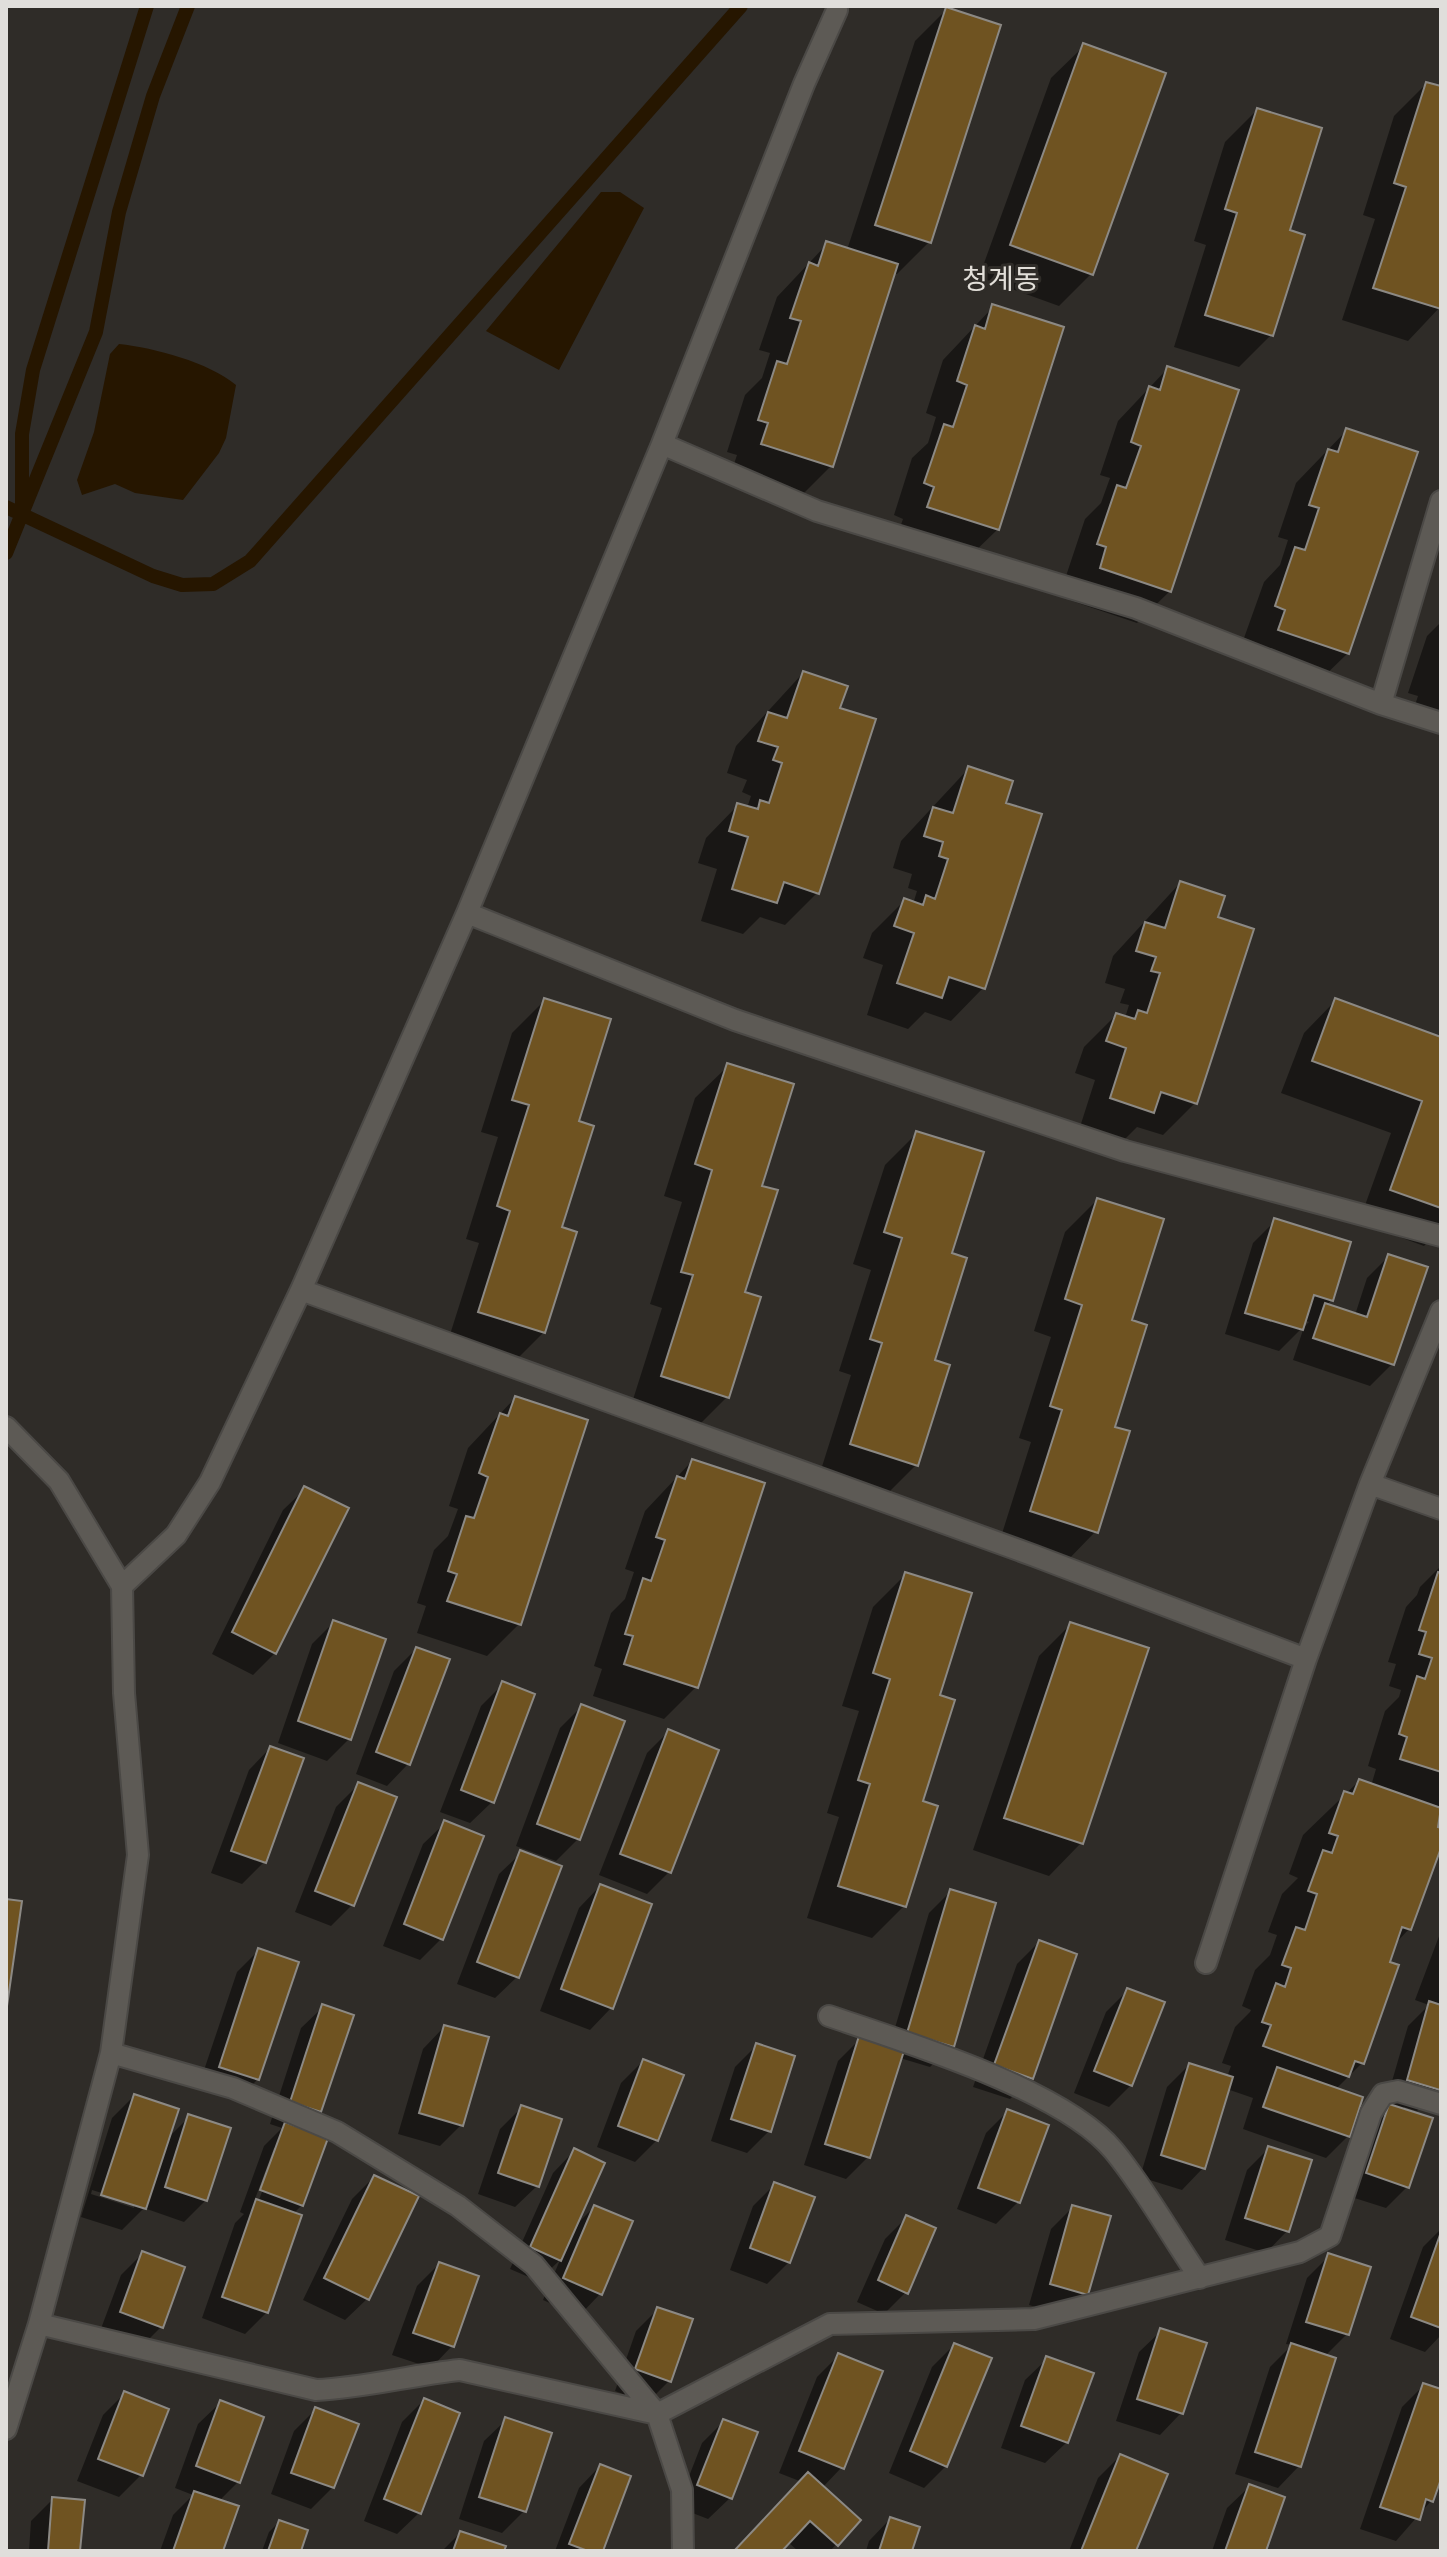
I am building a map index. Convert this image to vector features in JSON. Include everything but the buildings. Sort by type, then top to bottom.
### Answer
[{"type":"street","points":[[122,1586],[176,1535],[210,1482],[301,1290],[467,913],[662,444],[804,84],[841,7]]},
{"type":"street","points":[[662,444],[817,511],[1136,608],[1381,704],[1441,723]]},
{"type":"street","points":[[1381,704],[1441,501]]},
{"type":"street","points":[[467,913],[735,1020],[1125,1151],[1441,1236]]},
{"type":"street","points":[[301,1290],[1005,1545],[1306,1659]]},
{"type":"street","points":[[1206,1963],[1306,1659],[1370,1484],[1441,1311]]},
{"type":"street","points":[[6,1427],[59,1481],[122,1586],[124,1693],[138,1855],[111,2053],[39,2324],[6,2429]]},
{"type":"street","points":[[1370,1484],[1441,1509]]},
{"type":"street","points":[[829,2016],[1020,2087],[1077,2119],[1113,2149],[1200,2278]]},
{"type":"street","points":[[111,2053],[233,2088],[337,2132],[458,2206],[534,2265],[657,2414],[682,2490],[683,2551]]},
{"type":"street","points":[[39,2324],[316,2390],[356,2388],[460,2370],[657,2414],[830,2324],[1034,2319],[1300,2252],[1330,2236],[1371,2113],[1383,2094],[1398,2091],[1441,2104]]},
{"type":"shaded area","points":[[601,192],[620,192],[644,208],[559,370],[486,331]]},
{"type":"shaded area","points":[[119,344],[180,357],[211,369],[236,385],[226,438],[219,453],[183,500],[135,493],[115,484],[82,495],[77,480],[94,432],[110,354]]},
{"type":"waterway","points":[[22,506],[22,434],[33,370],[147,6]]},
{"type":"waterway","points":[[6,553],[96,332],[119,212],[153,96],[188,6]]},
{"type":"waterway","points":[[6,507],[153,576],[182,585],[213,584],[250,561],[741,6]]},
{"type":"district","name":"청계동","points":[[1001,278]]}]
